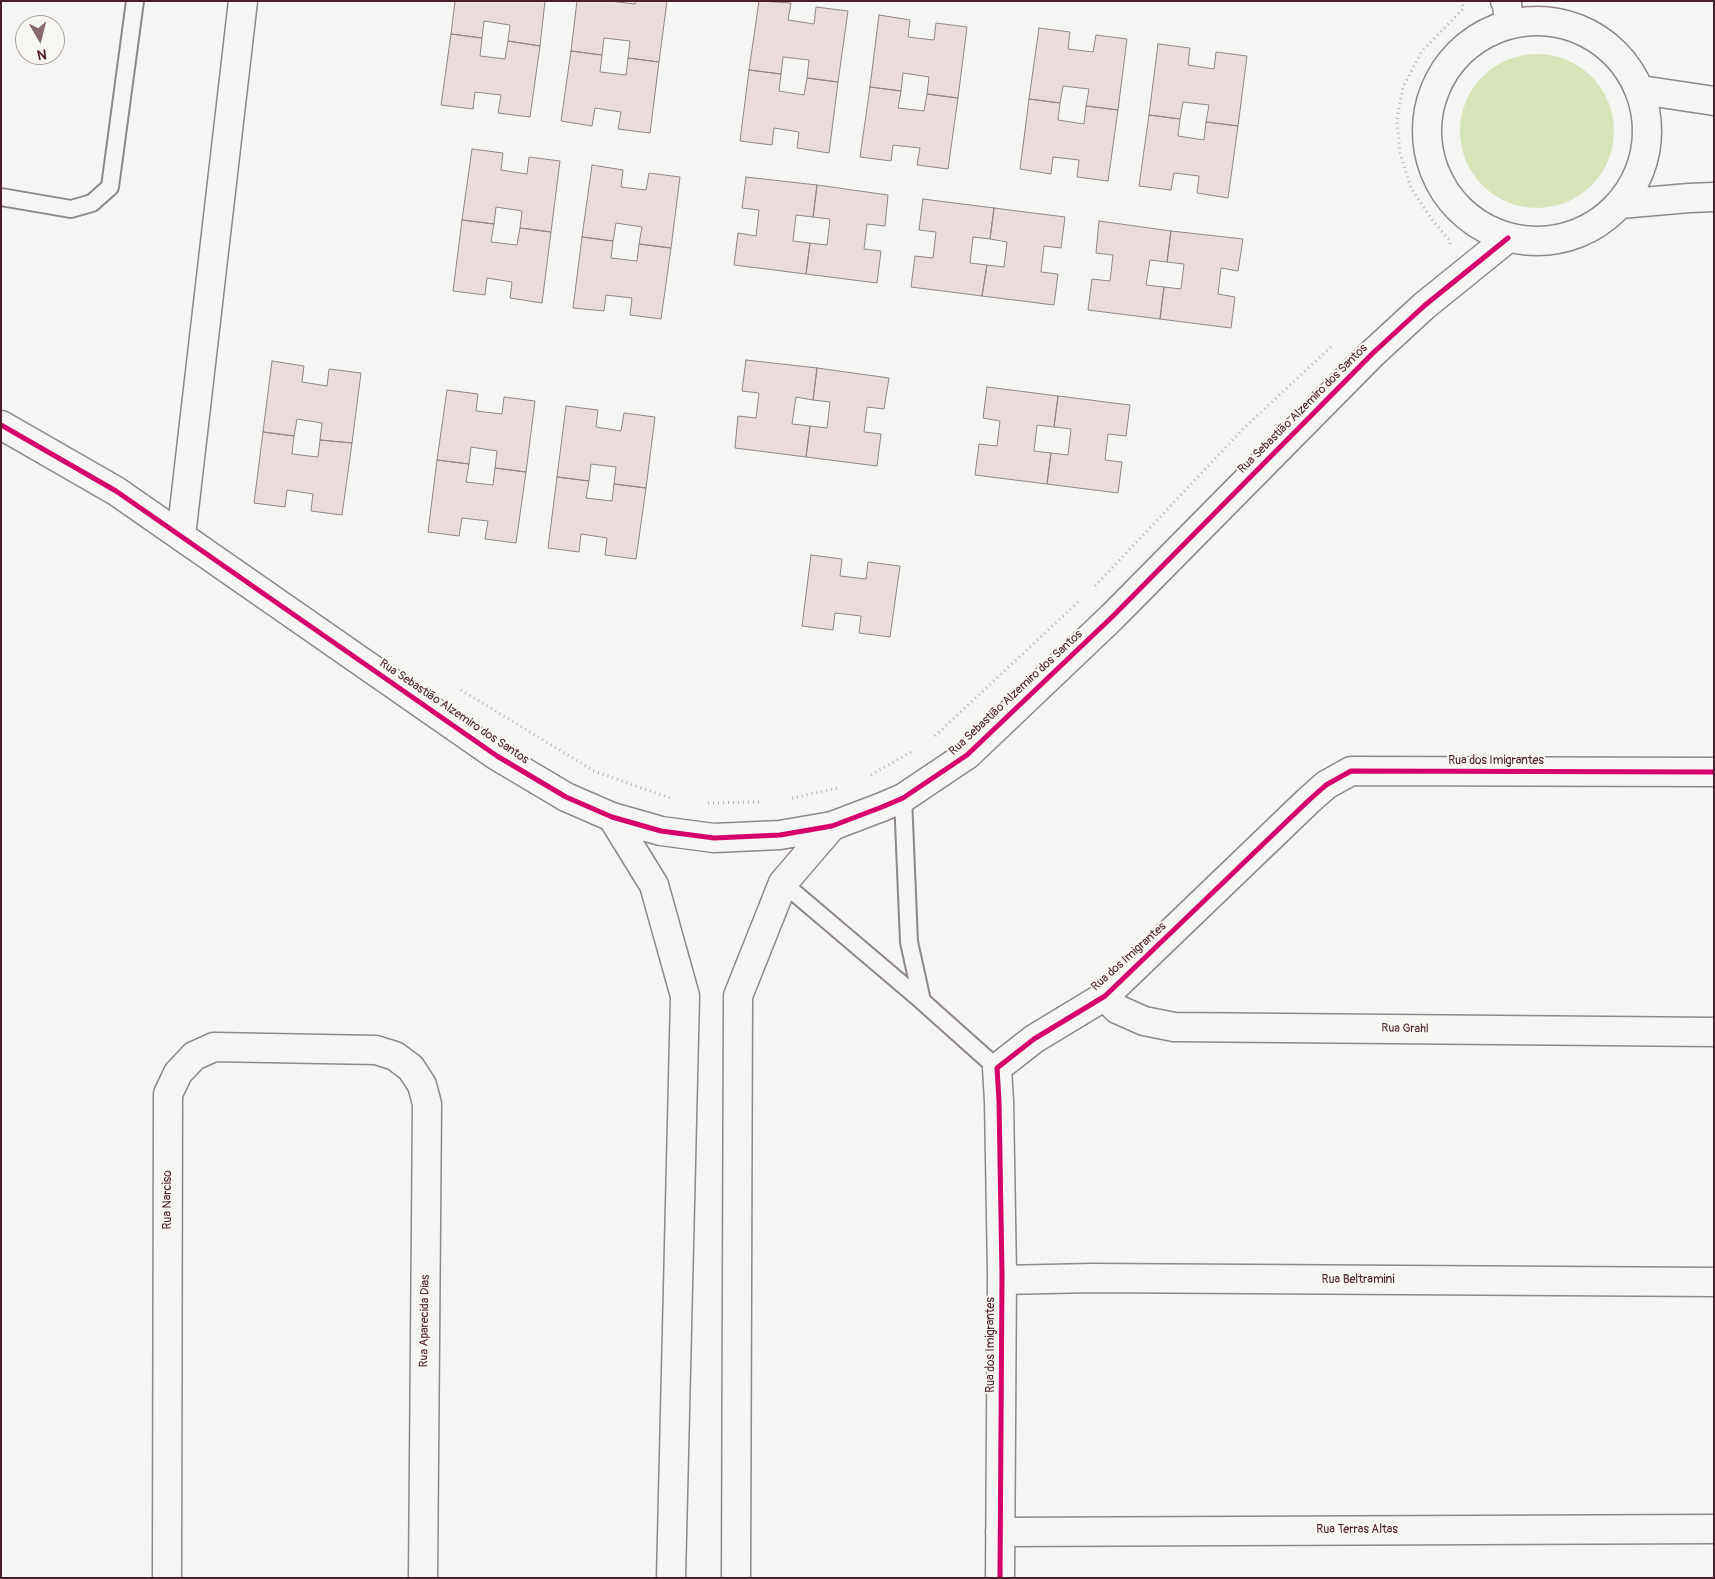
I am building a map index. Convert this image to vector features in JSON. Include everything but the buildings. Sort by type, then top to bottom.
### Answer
[{"type":"street","points":[[181,536],[243,1]]},
{"type":"street","points":[[1508,7],[1541,20],[1573,25],[1602,40],[1625,62],[1641,90],[1648,119],[1647,150],[1637,179],[1620,204],[1596,224],[1569,237],[1538,242],[1508,238],[1475,222],[1449,198],[1432,166],[1426,131],[1432,95],[1449,63],[1508,7]]},
{"type":"street","points":[[1641,90],[1714,101]]},
{"type":"street","points":[[1620,204],[1714,197]]},
{"type":"street","name":"Rua Sebastião Alzemiro dos Santos","points":[[1,425],[116,491],[497,756],[566,797],[612,817],[660,831],[714,838],[780,836],[832,826],[882,808],[903,798],[966,755],[1112,617],[1373,353],[1424,306],[1508,238]]},
{"type":"street","name":"Rua dos Imigrantes","points":[[1000,1578],[1002,1280],[997,1068],[1034,1039],[1104,996],[1308,801],[1326,785],[1351,771],[1714,772]]},
{"type":"street","points":[[612,817],[654,885],[685,996],[671,1578]]},
{"type":"street","points":[[736,1578],[738,996],[783,883],[832,826]]},
{"type":"street","name":"Rua Grahl","points":[[1104,996],[1116,1009],[1144,1021],[1174,1027],[1714,1032]]},
{"type":"street","name":"Rua Narciso","points":[[167,1578],[168,1094],[178,1073],[194,1056],[214,1047],[376,1050],[395,1056],[411,1068]]},
{"type":"street","name":"Rua Aparecida Dias","points":[[411,1068],[422,1085],[427,1104],[423,1578]]},
{"type":"street","name":"Rua Beltramini","points":[[1002,1280],[1092,1278],[1714,1282]]},
{"type":"street","name":"Rua Terras Altas","points":[[1000,1532],[1714,1529]]},
{"type":"lane","points":[[1,197],[71,208],[92,203],[110,186],[135,1]]},
{"type":"lane","points":[[903,798],[909,942],[922,1001]]},
{"type":"lane","points":[[783,883],[922,1001],[997,1068]]},
{"type":"path","points":[[1449,251],[1450,241],[1433,221],[1411,188],[1400,153],[1397,119],[1403,87],[1422,51],[1463,10],[1462,1]]},
{"type":"path","points":[[1095,586],[1244,428],[1340,339]]},
{"type":"path","points":[[930,741],[1081,600]]},
{"type":"path","points":[[458,688],[594,771],[676,801]]},
{"type":"path","points":[[864,779],[913,751]]},
{"type":"path","points":[[789,799],[846,786]]},
{"type":"path","points":[[704,803],[761,802]]},
{"type":"green space","points":[[1537,54],[1566,60],[1580,67],[1591,77],[1601,88],[1608,102],[1614,131],[1608,160],[1601,174],[1591,185],[1580,195],[1566,202],[1537,208],[1508,202],[1494,195],[1483,185],[1473,174],[1466,160],[1460,131],[1466,102],[1473,88],[1483,77],[1494,67],[1508,60]]},
{"type":"cycle path","points":[[1,425],[116,491],[497,756],[566,797],[612,817],[661,831],[714,838],[780,835],[832,826],[882,807],[903,798],[967,755],[1112,617],[1373,353],[1424,306],[1508,238]]},
{"type":"cycle path","points":[[1000,1578],[1002,1274],[997,1068],[1034,1039],[1105,996],[1308,801],[1326,785],[1351,771],[1714,772]]}]
